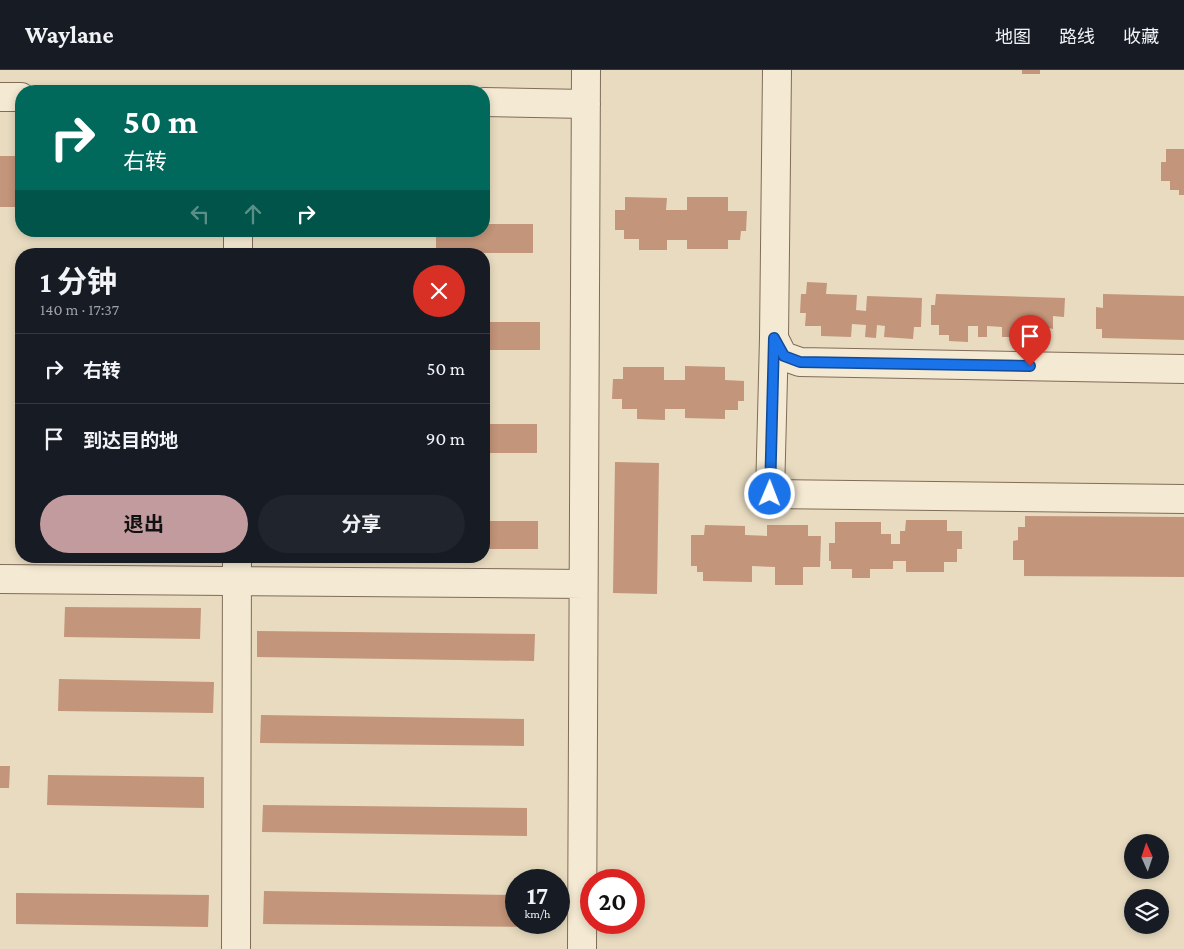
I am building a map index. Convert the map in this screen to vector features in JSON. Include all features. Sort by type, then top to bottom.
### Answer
[{"type":"street","points":[[582,949],[586,70]]},
{"type":"street","points":[[777,70],[770,494],[1184,499]]},
{"type":"street","points":[[0,97],[15,97]]},
{"type":"street","points":[[490,102],[586,104]]},
{"type":"street","points":[[774,338],[784,356],[800,362],[1184,369]]},
{"type":"street","points":[[0,579],[237,569],[584,584]]},
{"type":"street","points":[[236,949],[237,569]]},
{"type":"building","points":[[1022,70],[1040,70],[1040,74],[1022,74]]},
{"type":"building","points":[[1166,149],[1184,149],[1184,195],[1179,195],[1179,190],[1170,190],[1170,181],[1161,181],[1161,162],[1166,162]]},
{"type":"building","points":[[0,156],[15,156],[15,207],[0,207]]},
{"type":"building","points":[[625,197],[667,198],[666,210],[687,210],[687,197],[728,197],[728,211],[747,211],[746,231],[741,231],[740,240],[728,240],[728,249],[687,249],[687,240],[667,240],[667,250],[639,250],[639,239],[624,239],[624,230],[615,230],[615,210],[625,210]]},
{"type":"building","points":[[490,224],[533,224],[533,253],[490,253],[490,248],[436,248],[436,237],[490,237]]},
{"type":"building","points":[[807,282],[827,283],[826,294],[857,295],[856,310],[866,311],[867,296],[922,298],[921,327],[914,327],[913,339],[884,337],[885,326],[877,325],[876,338],[865,337],[866,325],[852,324],[851,337],[821,336],[821,326],[805,326],[806,313],[800,313],[801,294],[806,294]]},
{"type":"building","points":[[936,294],[1065,298],[1064,317],[1053,316],[1053,329],[1049,328],[1048,340],[1037,339],[1037,344],[1018,344],[1019,327],[1011,327],[1011,337],[1002,337],[1002,327],[987,326],[987,337],[978,337],[978,326],[968,326],[968,342],[949,341],[949,335],[939,335],[939,325],[931,325],[931,305],[935,305]]},
{"type":"building","points":[[1103,294],[1184,296],[1184,340],[1102,338],[1102,329],[1096,329],[1096,307],[1103,308]]},
{"type":"building","points":[[490,322],[540,322],[540,350],[490,350]]},
{"type":"building","points":[[685,366],[725,367],[725,380],[744,381],[744,401],[738,401],[738,410],[725,410],[725,419],[685,418],[685,409],[665,409],[665,420],[637,419],[637,409],[622,409],[622,399],[612,399],[613,379],[623,379],[623,367],[664,367],[664,380],[685,380]]},
{"type":"building","points":[[490,424],[537,424],[537,453],[490,453]]},
{"type":"building","points":[[615,462],[659,463],[657,594],[613,593]]},
{"type":"building","points":[[1025,516],[1184,517],[1184,577],[1024,576],[1024,560],[1013,560],[1013,541],[1018,540],[1018,527],[1025,527]]},
{"type":"building","points":[[906,520],[947,520],[947,531],[962,531],[962,549],[957,549],[957,562],[944,562],[944,572],[906,572],[906,561],[893,561],[893,569],[870,569],[870,578],[852,578],[852,569],[831,569],[829,543],[835,543],[835,522],[881,522],[881,534],[891,534],[891,544],[900,544],[900,531],[905,531]]},
{"type":"building","points":[[490,521],[538,521],[538,549],[490,549]]},
{"type":"building","points":[[705,525],[745,526],[745,535],[767,536],[767,525],[808,525],[808,536],[821,536],[820,567],[803,567],[803,585],[775,585],[775,567],[752,566],[752,582],[703,581],[703,572],[697,572],[697,566],[691,566],[691,535],[704,535]]},
{"type":"building","points":[[65,607],[201,608],[200,639],[64,637]]},
{"type":"building","points":[[257,631],[535,634],[534,661],[257,657]]},
{"type":"building","points":[[59,679],[214,682],[213,713],[58,711]]},
{"type":"building","points":[[261,715],[524,719],[524,746],[260,743]]},
{"type":"building","points":[[0,766],[10,766],[9,788],[0,788]]},
{"type":"building","points":[[48,775],[204,777],[204,808],[47,805]]},
{"type":"building","points":[[263,805],[527,808],[527,836],[262,832]]},
{"type":"building","points":[[264,891],[505,895],[505,927],[263,924]]},
{"type":"building","points":[[16,893],[209,895],[208,927],[16,924]]},
{"type":"route","points":[[770,494],[774,338],[784,356],[800,362],[1030,366]]}]
